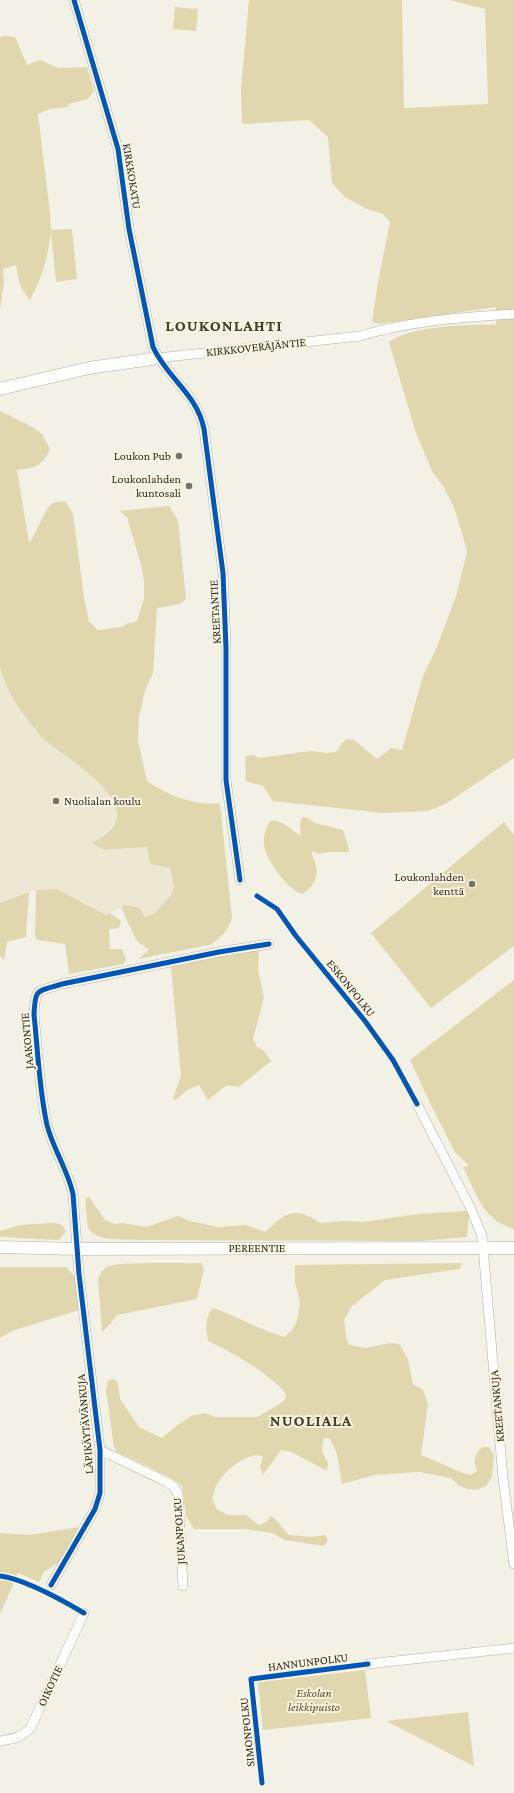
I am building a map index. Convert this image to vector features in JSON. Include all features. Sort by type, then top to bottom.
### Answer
[{"type":"street","name":"KIRKKOKATU","points":[[74,0],[118,149],[129,229],[153,348],[158,358]]},
{"type":"street","name":"KIRKKOVERÄJÄNTIE","points":[[0,389],[88,368],[158,358],[360,336],[389,327],[416,322],[514,314]]},
{"type":"street","name":"KREETANTIE","points":[[158,358],[190,396],[200,414],[204,429],[223,573],[226,648],[226,780],[240,880]]},
{"type":"street","name":"JAAKONTIE","points":[[77,1249],[71,1186],[54,1147],[47,1124],[34,1015],[34,997],[36,993],[62,984],[219,952],[269,944]]},
{"type":"street","points":[[417,1104],[474,1214],[480,1228],[484,1247]]},
{"type":"street","name":"PEREENTIE","points":[[0,1247],[77,1249],[514,1248]]},
{"type":"street","name":"KREETANKUJA","points":[[484,1247],[502,1472],[514,1564]]},
{"type":"street","name":"LÄPIKÄYTÄVÄNKUJA","points":[[51,1586],[95,1509],[100,1493],[100,1450],[77,1249]]},
{"type":"street","name":"JUKANPOLKU","points":[[100,1450],[167,1482],[174,1487],[178,1494],[183,1586]]},
{"type":"street","name":"OIKOTIE","points":[[0,1741],[25,1734],[32,1727],[84,1613]]},
{"type":"street","points":[[368,1664],[514,1648]]},
{"type":"shaded area","name":"Nuolialan koulu","points":[[0,669],[10,694],[41,736],[90,775],[108,792],[116,809],[116,821],[109,830],[92,843],[104,850],[147,847],[170,868],[174,887],[171,895],[154,914],[144,917],[125,905],[106,915],[57,889],[36,890],[0,903]]},
{"type":"green space","points":[[249,0],[402,0],[404,108],[488,104],[485,9],[449,0],[514,0],[514,758],[447,803],[428,811],[383,813],[273,801],[263,786],[246,781],[245,760],[246,756],[254,755],[259,758],[310,751],[326,753],[336,752],[347,739],[354,740],[377,759],[391,748],[402,750],[423,676],[437,647],[457,593],[467,551],[455,510],[444,487],[433,473],[416,433],[389,342],[411,332],[425,329],[471,325],[496,325],[496,307],[379,324],[372,322],[390,222],[383,214],[367,209],[345,197],[332,183],[328,137],[309,120],[242,124],[241,89]]},
{"type":"green space","points":[[175,7],[198,9],[196,31],[173,29]]},
{"type":"green space","points":[[0,37],[15,37],[27,65],[40,60],[58,68],[87,67],[94,91],[88,99],[69,104],[67,107],[49,109],[38,114],[51,230],[72,229],[77,279],[56,282],[51,233],[44,267],[30,300],[22,288],[16,265],[3,269],[4,282],[0,309]]},
{"type":"green space","points":[[0,411],[34,428],[42,434],[50,449],[41,463],[33,467],[17,470],[29,543],[50,506],[54,502],[65,501],[73,514],[84,597],[89,622],[98,630],[122,627],[128,623],[137,621],[144,599],[144,580],[141,565],[127,517],[120,511],[169,506],[178,520],[186,599],[180,604],[157,608],[153,673],[145,691],[139,716],[138,741],[147,781],[172,795],[181,798],[201,803],[220,803],[232,918],[223,934],[209,945],[138,959],[149,950],[136,940],[121,907],[125,905],[140,908],[144,917],[154,914],[171,895],[174,887],[170,868],[150,864],[147,847],[104,850],[92,843],[109,831],[116,821],[116,809],[110,796],[88,773],[40,735],[16,703],[6,684],[0,667]]},
{"type":"green space","points":[[302,817],[308,818],[315,823],[343,830],[349,849],[348,852],[329,852],[318,854],[312,851],[317,871],[314,883],[302,894],[291,887],[278,874],[265,851],[264,842],[265,833],[270,821],[278,821],[301,836],[300,824]]},
{"type":"green space","name":"Loukonlahden kenttä","points":[[504,822],[514,835],[514,946],[431,1008],[371,933]]},
{"type":"green space","points":[[57,889],[106,915],[110,913],[121,921],[119,928],[109,929],[110,949],[122,949],[126,960],[123,964],[69,974],[65,944],[38,940],[35,936],[36,890]]},
{"type":"green space","points":[[29,892],[26,937],[7,942],[4,960],[0,955],[0,903]]},
{"type":"green space","points":[[259,949],[258,969],[264,998],[253,1038],[257,1047],[265,1052],[271,1061],[239,1087],[227,1085],[208,1100],[199,1085],[187,1090],[176,1100],[173,1099],[181,1076],[171,967]]},
{"type":"green space","points":[[514,980],[514,1229],[494,1219],[483,1207],[463,1167],[469,1166],[455,1152],[410,1060]]},
{"type":"green space","points":[[89,1197],[105,1220],[115,1224],[123,1223],[146,1227],[178,1216],[189,1221],[218,1227],[246,1225],[265,1232],[285,1216],[297,1213],[311,1217],[320,1223],[344,1221],[363,1222],[418,1214],[467,1211],[469,1216],[467,1237],[422,1241],[119,1240],[98,1236],[89,1229],[87,1223],[86,1198]]},
{"type":"green space","points":[[56,1223],[64,1227],[66,1231],[59,1240],[0,1237],[0,1231],[21,1225]]},
{"type":"green space","points":[[201,1263],[204,1269],[197,1299],[117,1315],[102,1332],[98,1279],[101,1272],[105,1268],[113,1265],[124,1264]]},
{"type":"green space","points":[[463,1263],[459,1269],[385,1280],[352,1306],[344,1320],[349,1345],[366,1348],[389,1343],[399,1344],[408,1359],[413,1384],[423,1390],[428,1404],[421,1455],[471,1475],[477,1471],[475,1458],[477,1453],[482,1447],[489,1447],[494,1455],[492,1477],[486,1486],[476,1490],[467,1489],[458,1485],[451,1478],[419,1472],[374,1475],[342,1484],[337,1454],[330,1439],[324,1437],[322,1451],[328,1463],[327,1471],[291,1452],[281,1450],[263,1475],[260,1467],[263,1456],[251,1456],[233,1466],[218,1483],[212,1499],[217,1509],[228,1515],[246,1515],[259,1525],[266,1522],[271,1516],[289,1535],[312,1537],[325,1535],[328,1540],[324,1546],[285,1540],[272,1533],[245,1529],[194,1529],[186,1516],[182,1486],[168,1476],[117,1452],[114,1447],[106,1390],[108,1380],[114,1379],[118,1383],[120,1399],[139,1427],[162,1438],[191,1416],[205,1413],[216,1417],[257,1417],[284,1401],[286,1395],[281,1388],[263,1373],[226,1350],[208,1341],[207,1319],[213,1308],[266,1331],[284,1337],[293,1329],[298,1318],[300,1301],[295,1283],[295,1265]]},
{"type":"green space","points":[[0,1267],[66,1267],[75,1277],[79,1310],[12,1331],[0,1338]]},
{"type":"green space","points":[[79,1527],[60,1562],[44,1572],[39,1582],[18,1573],[0,1614],[0,1533],[30,1535]]},
{"type":"green space","name":"Eskolan leikkipuisto","points":[[365,1670],[371,1718],[263,1730],[258,1682]]},
{"type":"green space","points":[[468,1712],[474,1766],[386,1721]]},
{"type":"cycle path","points":[[74,0],[118,149],[129,229],[153,347],[166,368],[195,406],[204,429],[223,573],[226,648],[226,780],[240,880]]},
{"type":"cycle path","name":"ESKONPOLKU","points":[[257,896],[277,909],[296,936],[365,1021],[393,1060],[417,1104]]},
{"type":"cycle path","points":[[51,1585],[95,1509],[100,1493],[100,1450],[79,1274],[73,1194],[68,1176],[53,1143],[47,1125],[39,1070],[34,1015],[35,999],[42,990],[62,984],[219,952],[269,944]]},
{"type":"cycle path","points":[[0,1576],[21,1581],[54,1596],[84,1613]]},
{"type":"cycle path","name":"HANNUNPOLKU","points":[[262,1783],[251,1679],[368,1664]]},
{"type":"place","name":"Loukon Pub","points":[[179,456]]},
{"type":"place","name":"Loukonlahden kuntosali","points":[[189,486]]},
{"type":"place","name":"Nuolialan koulu","points":[[56,801]]},
{"type":"place","name":"Loukonlahden kenttä","points":[[472,884]]},
{"type":"district","name":"LOUKONLAHTI","points":[[224,325]]},
{"type":"district","name":"NUOLIALA","points":[[311,1420]]}]
